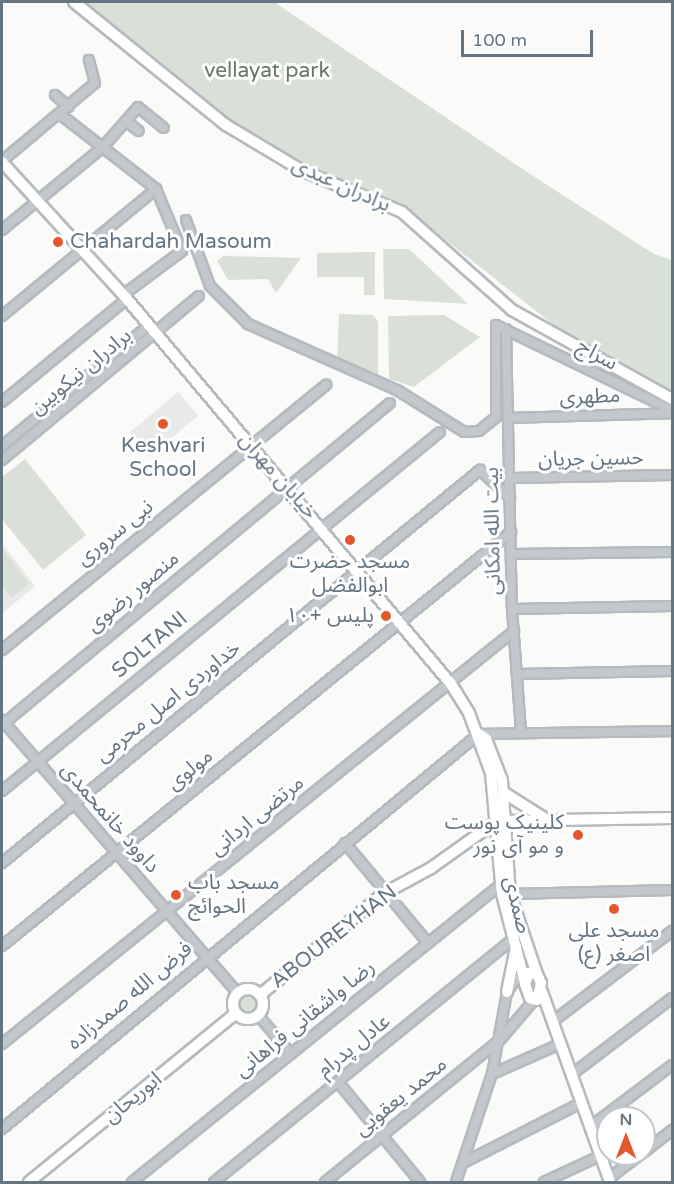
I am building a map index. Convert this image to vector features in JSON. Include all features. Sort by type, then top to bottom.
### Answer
[{"type":"main road","name":"برادران عبدی","points":[[74,2],[226,125],[303,171],[402,212],[512,310],[672,399]]},
{"type":"main road","name":"خیابان مهران","points":[[2,162],[125,297],[321,526],[451,684],[479,734],[494,783],[501,821]]},
{"type":"main road","name":"صمدی","points":[[479,734],[498,765],[503,792],[502,883],[518,937],[537,974],[542,992]]},
{"type":"main road","points":[[503,792],[524,809],[547,819]]},
{"type":"main road","points":[[501,821],[672,818]]},
{"type":"main road","name":"صمدی","points":[[501,821],[518,937]]},
{"type":"main road","name":"ABOUREYHAN","points":[[260,995],[386,893],[431,868],[501,821]]},
{"type":"main road","points":[[518,937],[524,979],[534,1000],[551,1018]]},
{"type":"main road","points":[[507,992],[518,937]]},
{"type":"main road","points":[[524,979],[527,974],[537,974]]},
{"type":"main road","points":[[252,990],[260,995],[263,1005],[258,1015],[249,1019],[236,1014],[233,1003],[238,993],[252,990]]},
{"type":"main road","points":[[534,1000],[542,992],[596,1144]]},
{"type":"main road","name":"ابوریحان","points":[[29,1182],[236,1014]]},
{"type":"main road","points":[[604,1166],[609,1181]]},
{"type":"street","points":[[2,162],[61,115],[95,83],[89,60]]},
{"type":"street","points":[[55,95],[69,107]]},
{"type":"street","points":[[2,230],[103,147],[138,107],[164,128]]},
{"type":"street","points":[[2,402],[182,251],[156,189],[61,115]]},
{"type":"street","points":[[126,121],[139,130]]},
{"type":"street","points":[[2,316],[80,248],[156,189]]},
{"type":"street","points":[[186,220],[210,286],[248,324],[398,390],[464,432],[479,431],[496,417],[496,326],[506,329]]},
{"type":"street","points":[[152,330],[199,296]]},
{"type":"street","name":"سراج","points":[[506,329],[623,390],[672,411]]},
{"type":"street","name":"بیت الله امکانی","points":[[506,329],[512,609],[521,732]]},
{"type":"street","name":"برادران نیکوبین","points":[[2,446],[152,330]]},
{"type":"street","name":"برادران نیکوبین","points":[[2,460],[152,330]]},
{"type":"street","name":"نبی سروری","points":[[2,650],[326,385]]},
{"type":"street","name":"منصور رضوی","points":[[2,723],[390,403]]},
{"type":"street","name":"مطهری","points":[[508,418],[672,411]]},
{"type":"street","name":"SOLTANI","points":[[2,791],[321,526],[440,432]]},
{"type":"street","name":"خداوردی اصل محرمی","points":[[2,863],[480,470],[510,498]]},
{"type":"street","name":"حسین جریان","points":[[510,478],[672,475]]},
{"type":"street","name":"مولوی","points":[[2,946],[511,532]]},
{"type":"street","points":[[512,554],[672,552]]},
{"type":"street","points":[[512,609],[672,606]]},
{"type":"street","name":"مرتضی اردانی","points":[[2,1044],[514,632]]},
{"type":"street","points":[[518,674],[672,671]]},
{"type":"street","name":"داوود خانمحمدی","points":[[2,723],[238,993]]},
{"type":"street","points":[[479,734],[672,731]]},
{"type":"street","name":"فرض الله صمدزاده","points":[[2,1129],[206,956],[479,734]]},
{"type":"street","points":[[345,843],[428,943]]},
{"type":"street","name":"رضا واشقانی فراهانی","points":[[132,1182],[502,883]]},
{"type":"street","points":[[510,894],[672,890]]},
{"type":"street","points":[[551,1018],[672,931]]},
{"type":"street","name":"عادل پدرام","points":[[214,1182],[518,937]]},
{"type":"street","points":[[456,1182],[492,1074],[507,992],[515,980],[524,979]]},
{"type":"street","points":[[571,1075],[672,998]]},
{"type":"street","name":"محمد یعقوبی","points":[[325,1182],[500,1040],[534,1000]]},
{"type":"street","points":[[258,1015],[291,1054]]},
{"type":"street","points":[[492,1074],[560,1044]]},
{"type":"street","points":[[590,1126],[672,1065]]},
{"type":"street","points":[[338,1082],[420,1182]]},
{"type":"street","points":[[463,1163],[581,1103]]},
{"type":"street","points":[[656,1142],[672,1130]]},
{"type":"street","points":[[544,1182],[596,1158]]},
{"type":"street","points":[[609,1181],[627,1166]]},
{"type":"shaded area","name":"Keshvari School","points":[[178,392],[198,416],[150,456],[130,432]]},
{"type":"shaded area","points":[[2,543],[35,586],[2,614]]},
{"type":"green space","name":"vellayat park","points":[[85,2],[274,2],[527,172],[654,254],[672,260],[672,393],[564,333],[401,205],[305,165],[229,120]]},
{"type":"green space","points":[[383,249],[409,249],[468,304],[384,299]]},
{"type":"green space","points":[[375,252],[375,295],[364,295],[364,277],[317,277],[317,253]]},
{"type":"green space","points":[[223,256],[301,258],[276,293],[268,279],[228,280],[217,261]]},
{"type":"green space","points":[[339,314],[373,315],[378,322],[378,379],[337,362]]},
{"type":"green space","points":[[444,315],[480,337],[414,387],[389,379],[388,316]]},
{"type":"green space","points":[[25,459],[86,535],[43,570],[2,519],[2,477]]},
{"type":"green space","points":[[2,548],[29,583],[11,598],[2,586]]},
{"type":"green space","points":[[248,992],[257,995],[260,1004],[257,1013],[248,1016],[239,1013],[236,1004],[239,995]]},
{"type":"place","name":"Chahardah Masoum","points":[[58,242]]},
{"type":"place","name":"Keshvari School","points":[[163,424]]},
{"type":"place","name":"مسجد حضرت ابوالفضل","points":[[350,540]]},
{"type":"place","name":"پلیس +۱۰","points":[[386,616]]},
{"type":"place","name":"کلینیک پوست و مو آی نور","points":[[578,835]]},
{"type":"place","name":"مسجد باب‌ الحوائج","points":[[176,895]]},
{"type":"place","name":"مسجد علی اصغر (ع)","points":[[614,909]]}]
